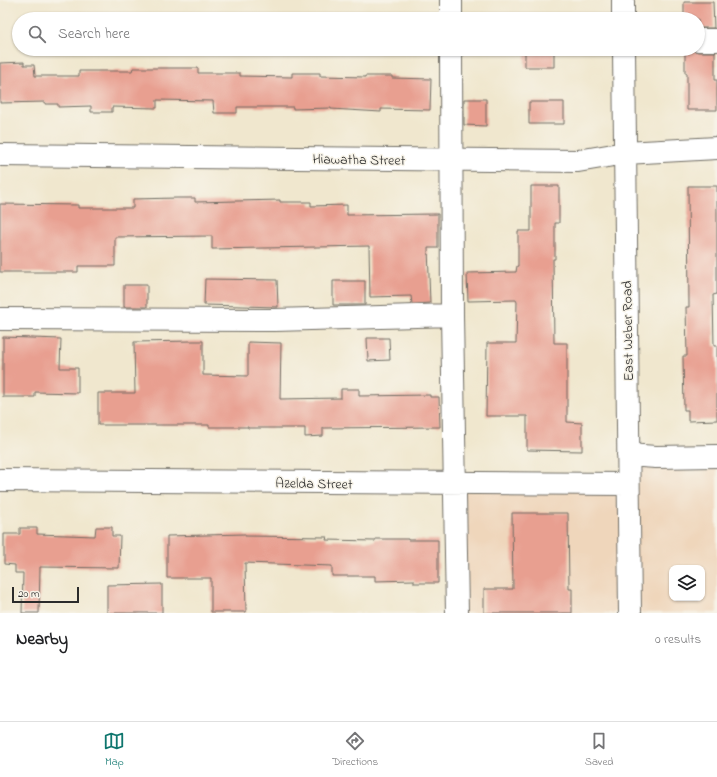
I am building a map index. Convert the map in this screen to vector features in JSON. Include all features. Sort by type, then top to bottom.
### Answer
[{"type":"street","points":[[451,0],[451,12]]},
{"type":"street","points":[[623,0],[623,12]]},
{"type":"street","points":[[705,40],[717,40]]},
{"type":"street","points":[[451,56],[452,315],[457,613]]},
{"type":"street","name":"East Weber Road","points":[[624,56],[630,613]]},
{"type":"street","name":"Hiawatha Street","points":[[0,155],[578,161],[625,153],[717,148]]},
{"type":"street","points":[[0,319],[275,320],[452,315]]},
{"type":"street","points":[[628,455],[656,457],[717,456]]},
{"type":"street","name":"Azelda Street","points":[[0,480],[628,484]]},
{"type":"shaded area","points":[[629,450],[717,451],[717,613],[456,613],[455,480],[627,485]]},
{"type":"building","points":[[684,2],[713,2],[714,28],[705,28],[705,12],[684,12]]},
{"type":"building","points":[[705,52],[715,52],[717,110],[687,110],[687,73],[685,73],[685,56],[705,56]]},
{"type":"building","points":[[525,56],[554,56],[554,67],[525,67]]},
{"type":"building","points":[[24,62],[24,65],[34,65],[35,76],[79,76],[79,71],[132,71],[133,68],[198,68],[198,73],[240,73],[240,76],[292,77],[292,73],[320,73],[320,76],[392,76],[392,78],[431,79],[430,110],[381,109],[381,112],[331,108],[293,109],[293,107],[237,107],[237,113],[214,113],[213,101],[157,100],[157,108],[112,107],[112,112],[91,112],[91,106],[58,107],[58,104],[45,104],[45,102],[0,103],[0,63]]},
{"type":"building","points":[[464,99],[486,99],[486,126],[464,125]]},
{"type":"building","points":[[529,102],[564,102],[564,124],[529,124]]},
{"type":"building","points":[[531,186],[559,186],[559,223],[555,223],[555,259],[553,259],[554,343],[567,343],[567,422],[582,423],[582,451],[527,450],[527,416],[486,416],[487,343],[516,343],[517,302],[516,300],[468,301],[467,273],[516,272],[518,266],[518,231],[531,231]]},
{"type":"building","points":[[688,186],[717,186],[717,294],[713,295],[714,346],[717,346],[717,420],[688,421],[688,410],[684,410],[683,356],[687,356],[686,307],[689,307]]},
{"type":"building","points":[[195,198],[195,202],[280,200],[280,202],[311,202],[311,206],[347,205],[347,215],[438,214],[438,248],[428,248],[430,303],[412,304],[411,296],[370,297],[369,246],[212,249],[212,236],[115,237],[115,266],[78,266],[78,272],[0,272],[0,204],[78,205],[78,208],[133,208],[133,199]]},
{"type":"building","points":[[205,279],[277,280],[278,307],[204,305]]},
{"type":"building","points":[[333,281],[365,281],[365,305],[333,305]]},
{"type":"building","points":[[124,285],[147,285],[147,307],[124,307]]},
{"type":"building","points":[[3,337],[61,339],[60,368],[78,368],[78,393],[35,392],[35,397],[3,397]]},
{"type":"building","points":[[367,338],[389,338],[390,360],[368,361]]},
{"type":"building","points":[[203,341],[203,375],[248,376],[248,342],[281,343],[280,399],[341,398],[341,389],[359,389],[359,396],[430,395],[430,397],[439,397],[440,427],[323,428],[323,436],[305,437],[305,428],[209,427],[209,425],[98,425],[98,393],[135,393],[134,342]]},
{"type":"building","points":[[512,513],[568,513],[569,589],[572,589],[572,613],[484,613],[484,589],[513,589]]},
{"type":"building","points":[[96,527],[112,527],[112,536],[120,536],[119,568],[40,567],[39,613],[22,613],[23,573],[15,573],[15,565],[4,564],[4,534],[20,534],[20,528],[37,528],[37,534],[95,536]]},
{"type":"building","points":[[245,534],[245,536],[327,537],[326,540],[438,540],[438,583],[414,583],[414,580],[375,581],[375,576],[332,576],[332,566],[245,563],[246,612],[211,612],[211,578],[167,578],[167,536]]},
{"type":"building","points":[[162,584],[162,613],[107,613],[107,585]]}]
